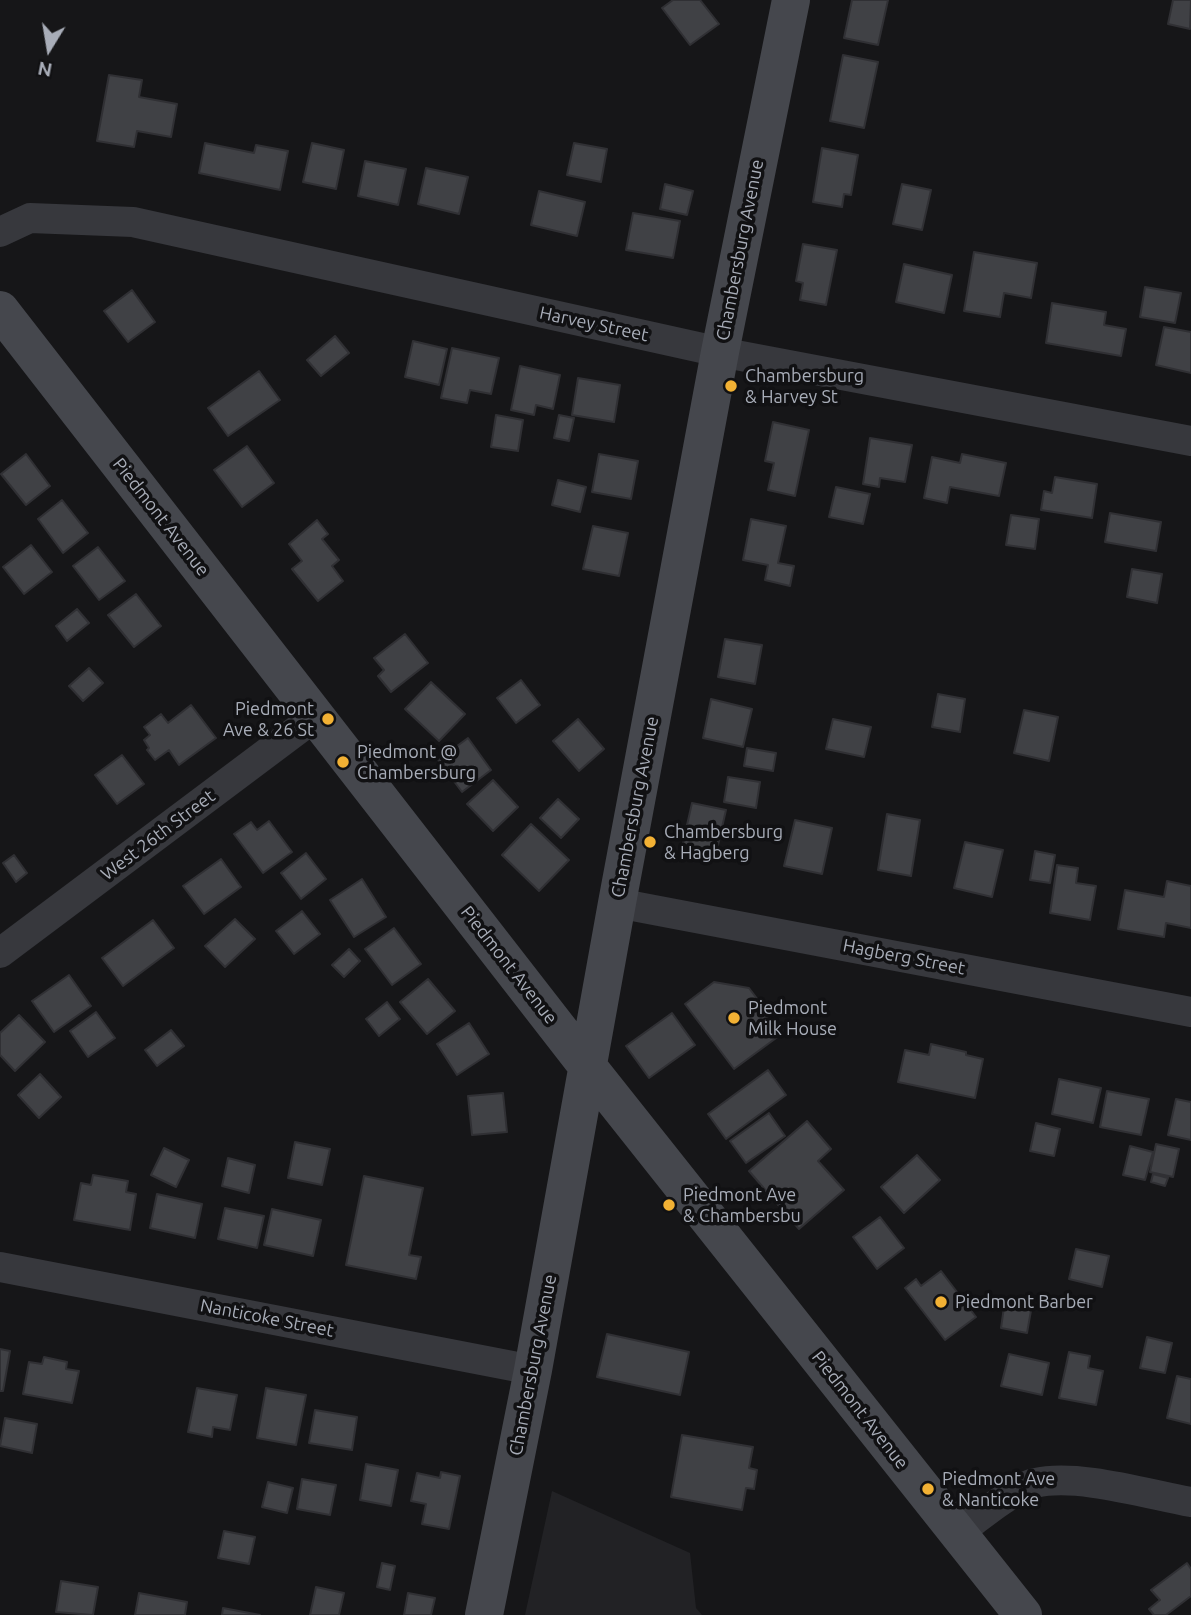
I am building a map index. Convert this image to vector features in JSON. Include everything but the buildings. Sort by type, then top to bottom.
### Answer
[{"type":"main road","name":"Chambersburg Avenue","points":[[484,1615],[533,1370],[720,352],[791,0]]},
{"type":"main road","name":"Piedmont Avenue","points":[[0,310],[588,1067],[1023,1615]]},
{"type":"street","name":"Harvey Street","points":[[0,232],[30,218],[133,222],[720,352],[1191,441]]},
{"type":"street","name":"West 26th Street","points":[[0,953],[316,716]]},
{"type":"street","name":"Hagberg Street","points":[[617,903],[1191,1012]]},
{"type":"street","name":"Nanticoke Street","points":[[0,1267],[533,1370]]},
{"type":"street","points":[[958,1534],[980,1515],[1032,1483],[1068,1479],[1191,1502]]},
{"type":"shaded area","points":[[552,1491],[690,1553],[696,1608],[702,1615],[525,1615]]},
{"type":"place","name":"Chambersburg & Harvey St","points":[[731,386]]},
{"type":"place","name":"Piedmont Ave & 26 St","points":[[328,719]]},
{"type":"place","name":"Piedmont @ Chambersburg","points":[[343,762]]},
{"type":"place","name":"Chambersburg & Hagberg","points":[[650,842]]},
{"type":"place","name":"Piedmont Milk House","points":[[734,1018]]},
{"type":"place","name":"Piedmont Ave & Chambersbu","points":[[669,1205]]},
{"type":"place","name":"Piedmont Barber","points":[[941,1302]]},
{"type":"place","name":"Piedmont Ave & Nanticoke","points":[[928,1489]]}]
